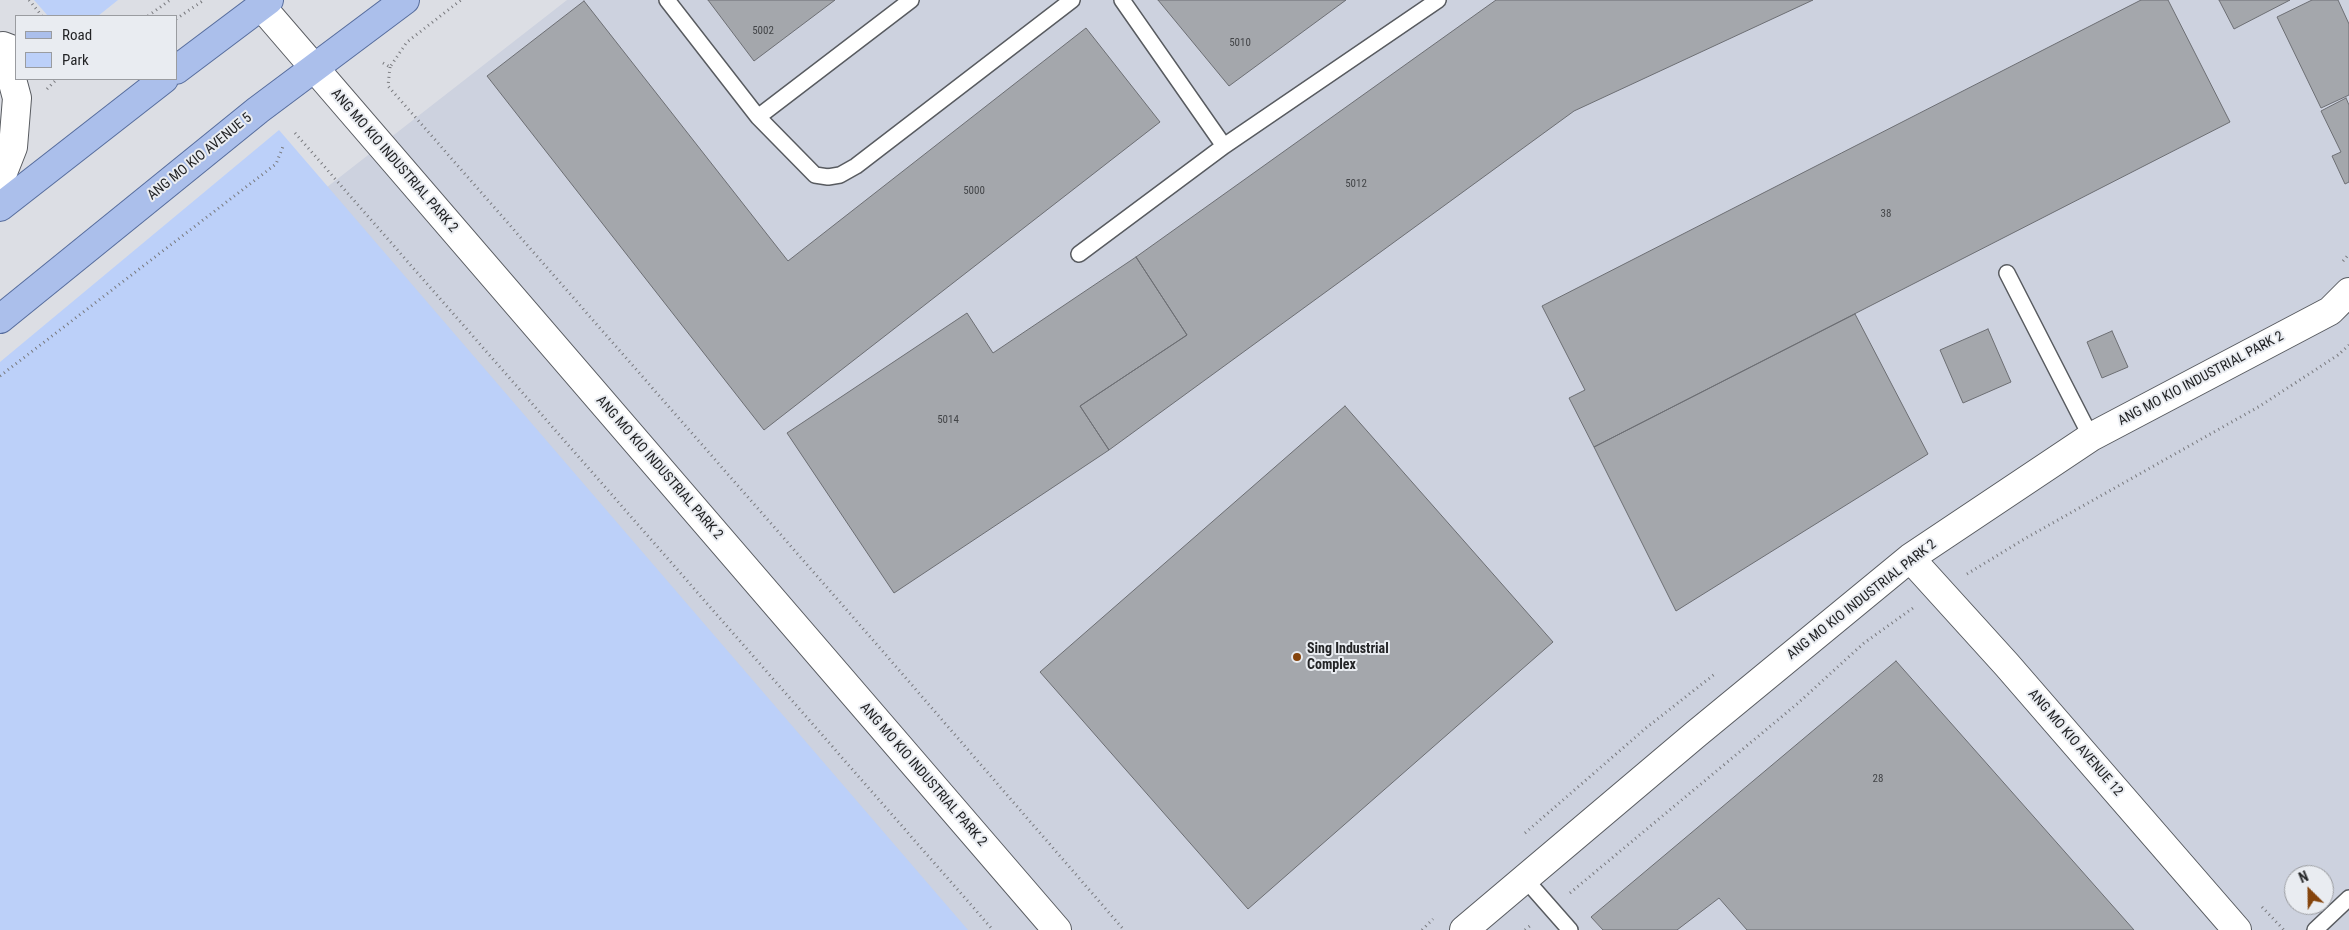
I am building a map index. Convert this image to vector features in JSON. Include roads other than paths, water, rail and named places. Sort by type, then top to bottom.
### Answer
[{"type":"main road","name":"ANG MO KIO AVENUE 5","points":[[0,319],[312,68],[405,0]]},
{"type":"main road","points":[[178,67],[265,3]]},
{"type":"main road","points":[[0,207],[161,80]]},
{"type":"street","name":"ANG MO KIO INDUSTRIAL PARK 2","points":[[265,3],[312,68],[521,307],[1056,930]]},
{"type":"street","points":[[0,180],[13,147],[17,98],[6,46]]},
{"type":"street","name":"ANG MO KIO INDUSTRIAL PARK 2","points":[[1464,930],[1526,880],[1696,734],[1910,558],[2092,437],[2330,311],[2349,292]]},
{"type":"street","name":"ANG MO KIO AVENUE 12","points":[[1910,558],[2007,664],[2237,930]]},
{"type":"lane","points":[[667,0],[758,117],[815,175],[840,175],[856,166],[1072,0]]},
{"type":"lane","points":[[758,117],[911,0]]},
{"type":"lane","points":[[1122,0],[1224,146]]},
{"type":"lane","points":[[1079,254],[1224,146],[1438,0]]},
{"type":"lane","points":[[2007,273],[2092,437]]},
{"type":"lane","points":[[1526,880],[1570,930]]},
{"type":"lane","points":[[2314,930],[2349,898]]},
{"type":"place","name":"Sing Industrial Complex","points":[[1297,657]]}]
